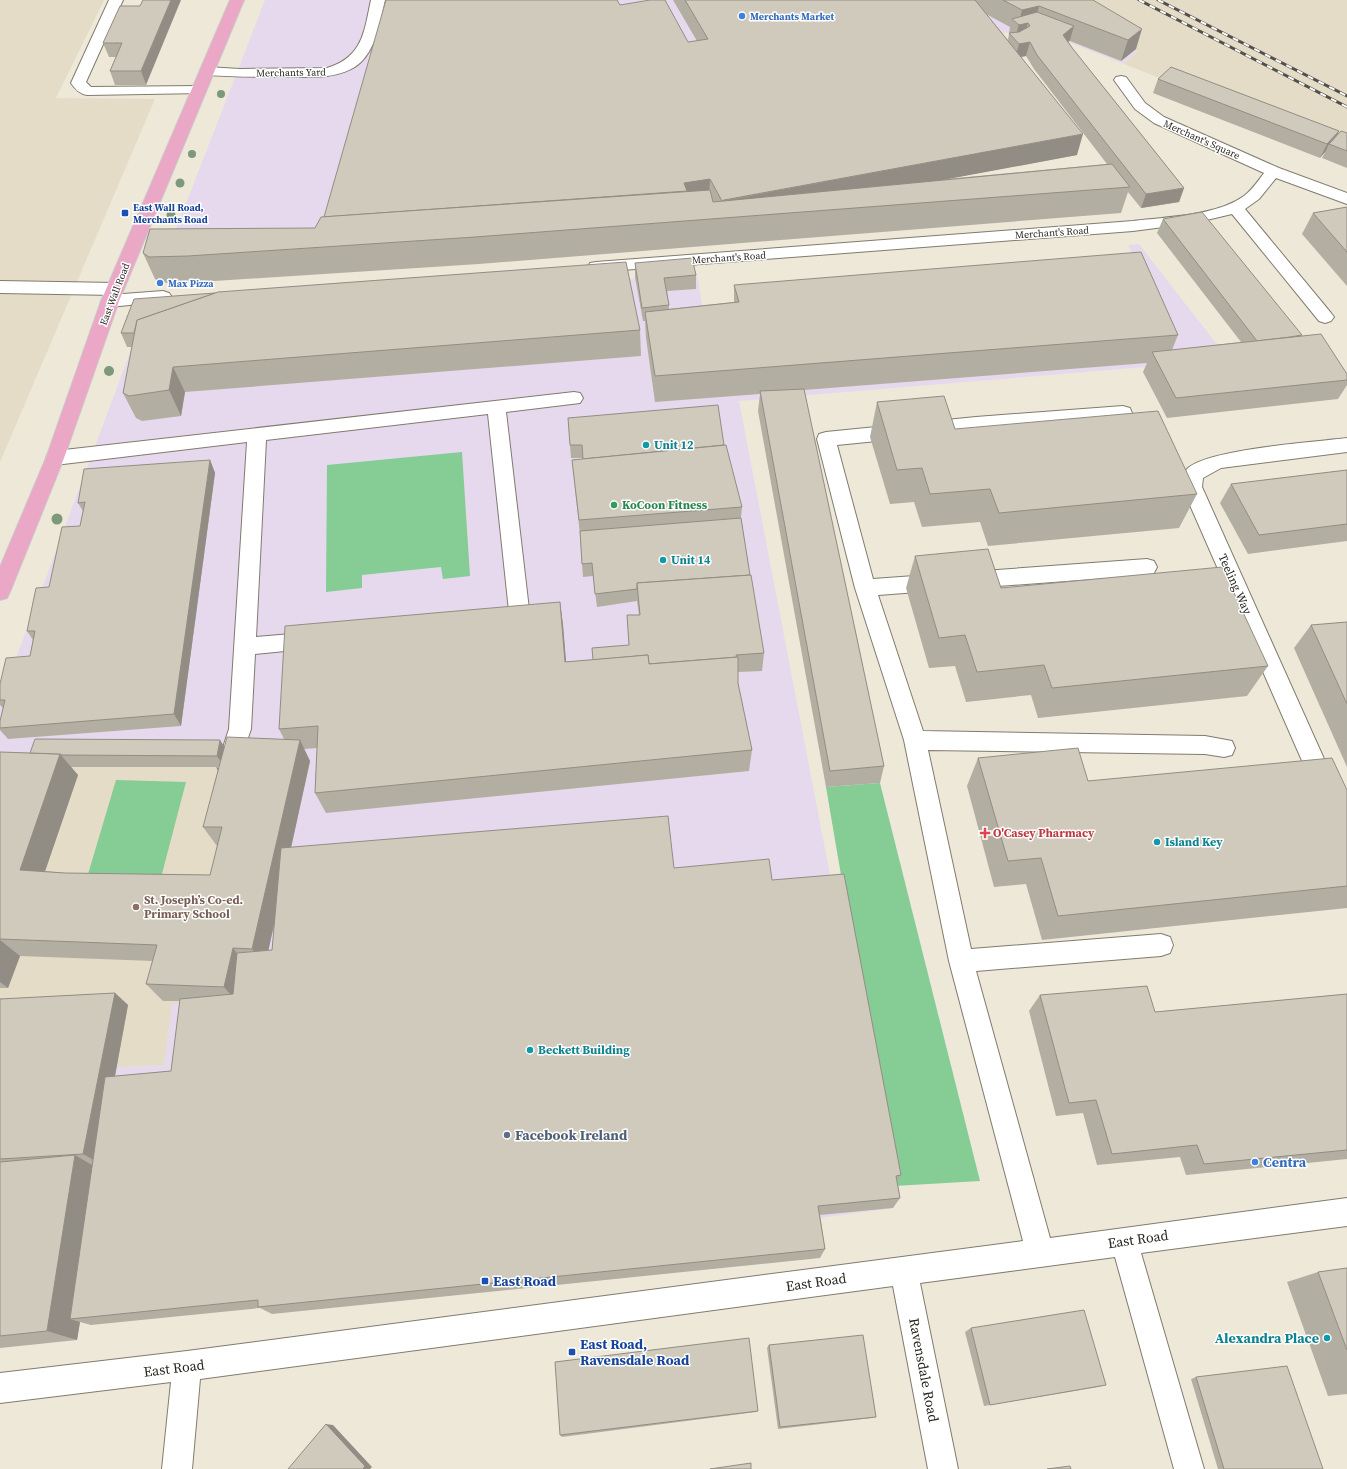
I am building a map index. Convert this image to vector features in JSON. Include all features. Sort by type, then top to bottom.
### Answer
[{"type":"main road","name":"East Wall Road","points":[[0,592],[55,458],[113,295],[238,0]]},
{"type":"street","points":[[116,0],[78,83],[87,91],[199,90]]},
{"type":"street","name":"Merchants Yard","points":[[208,71],[240,73],[328,72],[340,68],[356,59],[360,53],[368,37],[378,0]]},
{"type":"street","name":"Merchant's Square","points":[[1121,80],[1140,106],[1158,120],[1274,171],[1347,199]]},
{"type":"street","points":[[1274,171],[1250,199],[1236,209],[1325,317]]},
{"type":"street","name":"Merchant's Road","points":[[578,268],[1133,226],[1236,209]]},
{"type":"street","points":[[0,287],[113,295],[180,296]]},
{"type":"street","points":[[55,458],[257,436],[574,398]]},
{"type":"street","points":[[480,622],[520,618],[496,408]]},
{"type":"street","points":[[1040,1252],[960,961],[915,740],[865,588],[826,439],[976,424],[1123,413]]},
{"type":"street","points":[[223,784],[240,729],[257,436]]},
{"type":"street","name":"Teeling Way","points":[[1347,445],[1264,454],[1217,462],[1194,474],[1192,487],[1347,836]]},
{"type":"street","points":[[865,588],[1147,567]]},
{"type":"street","points":[[244,647],[330,638]]},
{"type":"street","points":[[915,740],[1205,745],[1224,748]]},
{"type":"street","points":[[960,961],[1161,945]]},
{"type":"street","name":"East Road","points":[[0,1388],[187,1366],[1347,1212]]},
{"type":"street","points":[[1124,1241],[1189,1469]]},
{"type":"street","name":"Ravensdale Road","points":[[904,1271],[943,1469]]},
{"type":"street","points":[[177,1469],[187,1366]]},
{"type":"shaded area","points":[[0,0],[104,0],[56,98],[155,99],[0,462]]},
{"type":"shaded area","points":[[265,0],[1052,0],[1138,51],[1124,64],[1032,28],[983,37],[1077,155],[684,204],[166,255]]},
{"type":"shaded area","points":[[1052,0],[1347,0],[1347,152],[1124,64],[1138,51]]},
{"type":"shaded area","points":[[1139,244],[1229,360],[739,401],[894,1208],[134,1310],[0,1324],[107,1068],[164,1065],[172,1003],[252,998],[0,754],[0,701],[144,315],[697,274],[702,305],[1140,270],[1128,245]]},
{"type":"shaded area","name":"St. Joseph’s Co-ed. Primary School","points":[[0,754],[302,758],[252,998],[172,1004],[164,1065],[107,1068],[0,1020]]},
{"type":"green space","points":[[462,452],[470,576],[443,579],[441,567],[362,575],[362,588],[326,592],[327,465]]},
{"type":"green space","points":[[116,780],[186,782],[157,893],[83,891]]},
{"type":"green space","points":[[880,783],[980,1181],[894,1186],[826,787]]},
{"type":"building","points":[[143,0],[171,0],[141,71],[110,71],[122,43],[103,43],[120,6],[140,6]]},
{"type":"building","points":[[386,0],[617,0],[620,5],[650,0],[665,0],[688,42],[708,39],[685,0],[975,0],[1083,134],[722,201],[710,179],[684,183],[687,191],[324,217]]},
{"type":"building","points":[[1003,0],[1093,0],[1142,29],[1128,40],[1039,6],[1022,10]]},
{"type":"building","points":[[1037,12],[1074,26],[1063,35],[1184,188],[1146,194],[1037,55],[1030,42],[1019,44],[1009,33],[1019,32],[1030,26],[1028,23],[1019,25],[1012,19]]},
{"type":"building","points":[[1171,67],[1339,131],[1327,144],[1158,79]]},
{"type":"building","points":[[1341,131],[1347,133],[1347,151],[1329,144]]},
{"type":"building","points":[[1112,164],[1130,187],[475,237],[188,256],[149,257],[143,253],[150,229],[315,228],[321,217],[710,190],[713,202]]},
{"type":"building","points":[[1347,207],[1347,252],[1313,213]]},
{"type":"building","points":[[1202,212],[1302,335],[1257,341],[1163,219]]},
{"type":"building","points":[[1141,252],[1178,335],[655,376],[645,312],[739,302],[734,285]]},
{"type":"building","points":[[692,258],[696,275],[664,278],[669,305],[642,308],[635,263]]},
{"type":"building","points":[[626,262],[640,330],[173,367],[169,390],[129,396],[123,393],[137,320],[218,292]]},
{"type":"building","points":[[215,293],[137,320],[134,333],[121,333],[134,299]]},
{"type":"building","points":[[1321,334],[1347,374],[1347,380],[1176,398],[1152,352]]},
{"type":"building","points":[[804,389],[884,766],[830,771],[760,391]]},
{"type":"building","points":[[944,396],[955,429],[1158,411],[1197,494],[999,513],[990,489],[930,494],[922,468],[897,470],[877,402]]},
{"type":"building","points":[[718,405],[724,445],[583,459],[582,445],[570,445],[568,418]]},
{"type":"building","points":[[726,445],[742,507],[579,520],[572,460]]},
{"type":"building","points":[[210,460],[174,714],[0,728],[0,721],[5,700],[0,700],[0,684],[6,658],[30,656],[35,631],[27,631],[36,588],[49,587],[62,527],[80,526],[85,502],[78,503],[84,469]]},
{"type":"building","points":[[1347,470],[1347,524],[1259,535],[1231,484]]},
{"type":"building","name":"Unit 14","points":[[741,518],[750,575],[637,583],[637,589],[595,594],[592,563],[582,564],[580,531]]},
{"type":"building","points":[[988,549],[1001,588],[1222,567],[1268,666],[1052,688],[1044,665],[977,672],[965,635],[939,638],[915,556]]},
{"type":"building","points":[[751,575],[764,653],[736,655],[737,657],[649,664],[648,655],[593,660],[592,648],[629,645],[627,615],[640,615],[637,583]]},
{"type":"building","points":[[560,602],[565,662],[648,655],[649,664],[738,657],[738,683],[752,750],[315,793],[318,726],[279,729],[285,626]]},
{"type":"building","points":[[1347,622],[1347,704],[1311,625]]},
{"type":"building","points":[[227,737],[300,740],[252,949],[233,948],[224,987],[146,984],[157,945],[0,939],[0,752],[60,754],[20,870],[65,873],[210,875],[222,827],[203,827]]},
{"type":"building","points":[[35,739],[220,740],[217,756],[62,755],[30,753]]},
{"type":"building","name":"Island Key","points":[[1078,748],[1088,781],[1332,758],[1347,790],[1347,886],[1058,916],[1041,858],[1008,861],[978,758]]},
{"type":"building","name":"Beckett Building","points":[[668,816],[674,868],[769,859],[772,880],[844,874],[901,1175],[896,1176],[900,1198],[818,1206],[825,1249],[258,1307],[258,1300],[70,1319],[105,1077],[171,1071],[180,999],[233,994],[237,953],[272,950],[281,848]]},
{"type":"building","points":[[1147,986],[1155,1012],[1347,994],[1347,1150],[1204,1164],[1197,1145],[1112,1154],[1096,1100],[1069,1103],[1040,995]]},
{"type":"building","points":[[115,993],[83,1154],[0,1159],[0,999]]},
{"type":"building","points":[[75,1155],[47,1331],[0,1336],[0,1162]]},
{"type":"building","points":[[1347,1268],[1347,1350],[1318,1272]]},
{"type":"building","points":[[1084,1310],[1106,1385],[990,1405],[971,1328]]},
{"type":"building","points":[[863,1335],[876,1417],[780,1427],[769,1345]]},
{"type":"building","points":[[749,1338],[758,1411],[560,1435],[555,1362]]},
{"type":"building","points":[[1287,1366],[1323,1469],[1224,1469],[1196,1377]]},
{"type":"building","points":[[326,1424],[365,1466],[363,1469],[288,1469]]},
{"type":"building","points":[[751,1463],[751,1469],[710,1469]]},
{"type":"building","points":[[1070,1466],[1071,1469],[1047,1469]]},
{"type":"railway","points":[[1139,0],[1347,107]]},
{"type":"railway","points":[[1158,0],[1347,96]]},
{"type":"place","name":"Merchants Market","points":[[742,16]]},
{"type":"place","name":"East Wall Road, Merchants Road","points":[[125,213]]},
{"type":"place","name":"Max Pizza","points":[[160,283]]},
{"type":"place","name":"Unit 12","points":[[646,445]]},
{"type":"place","name":"KoCoon Fitness","points":[[614,505]]},
{"type":"place","name":"Unit 14","points":[[663,560]]},
{"type":"place","name":"O'Casey Pharmacy","points":[[985,833]]},
{"type":"place","name":"Island Key","points":[[1157,842]]},
{"type":"place","name":"St. Joseph’s Co-ed. Primary School","points":[[136,907]]},
{"type":"place","name":"Beckett Building","points":[[530,1050]]},
{"type":"place","name":"Facebook Ireland","points":[[507,1135]]},
{"type":"place","name":"Centra","points":[[1255,1162]]},
{"type":"place","name":"East Road","points":[[485,1281]]},
{"type":"place","name":"Alexandra Place","points":[[1327,1338]]},
{"type":"place","name":"East Road, Ravensdale Road","points":[[572,1352]]}]
